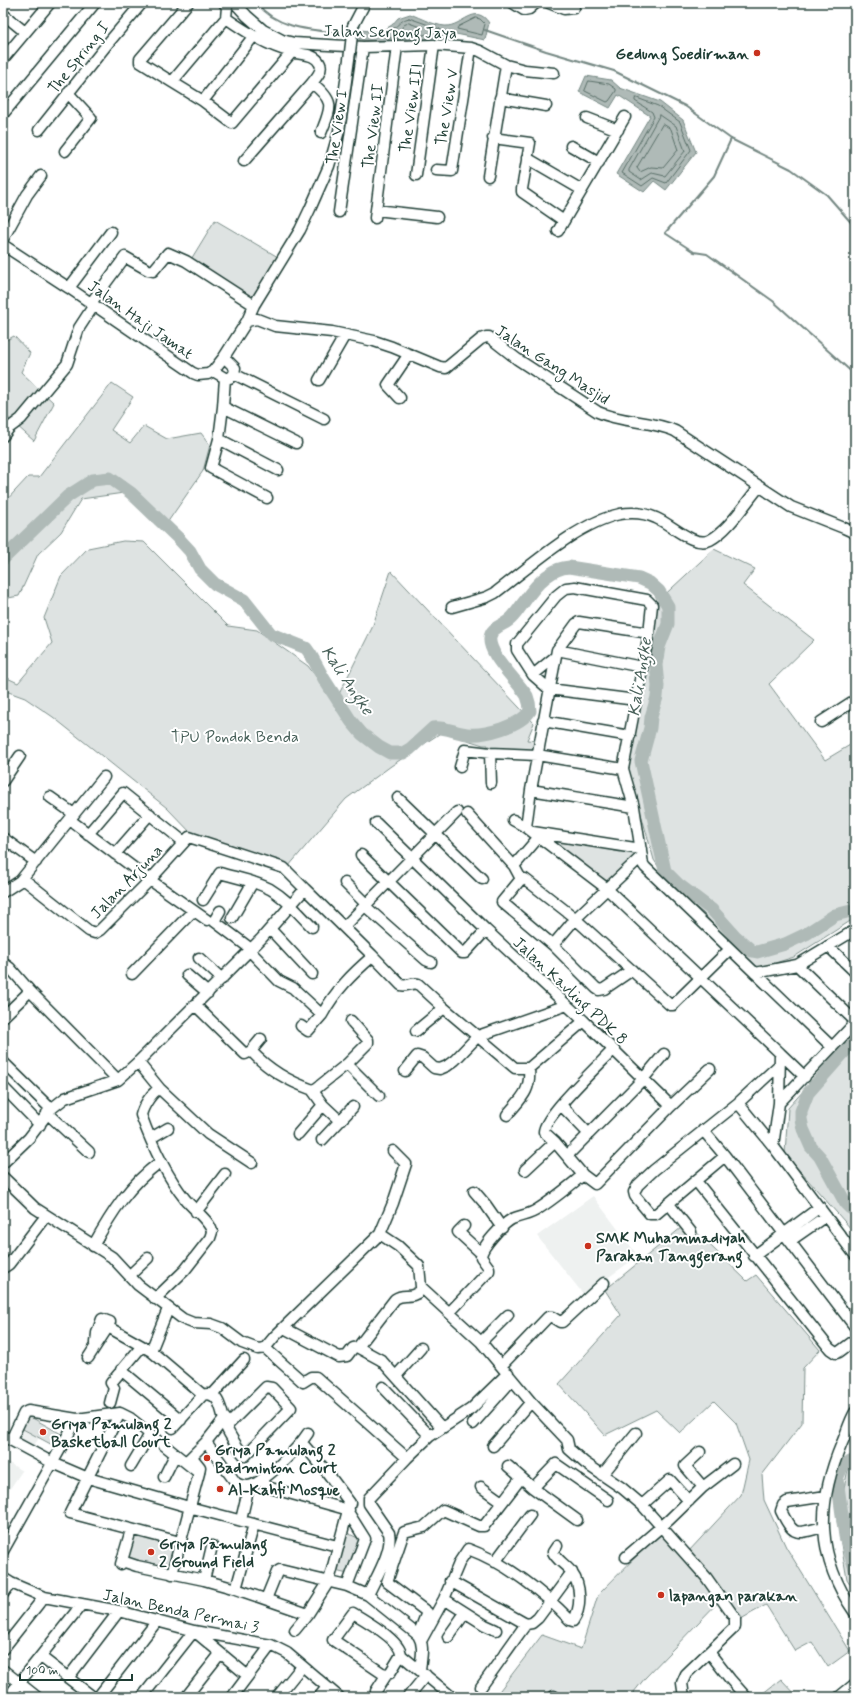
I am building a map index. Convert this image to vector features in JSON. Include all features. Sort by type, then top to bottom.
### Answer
[{"type":"street","points":[[3,59],[50,3]]},
{"type":"street","points":[[3,114],[95,3]]},
{"type":"street","name":"The Spring I","points":[[39,130],[142,3]]},
{"type":"street","points":[[188,3],[140,60],[140,62],[203,101],[232,123],[292,52]]},
{"type":"street","points":[[172,82],[226,18],[227,7],[224,3]]},
{"type":"street","name":"Jalan Serpong Jaya","points":[[235,3],[247,16],[272,35],[294,43],[363,47],[434,45],[471,48],[480,51],[506,65],[526,70],[554,73]]},
{"type":"street","points":[[324,419],[229,376],[213,371],[224,357],[247,321],[254,305],[300,230],[329,166],[340,131],[353,26],[365,3]]},
{"type":"street","points":[[513,3],[524,10],[529,9],[536,3]]},
{"type":"street","points":[[549,3],[564,9],[574,8]]},
{"type":"street","points":[[3,14],[25,32]]},
{"type":"street","points":[[238,26],[247,16]]},
{"type":"street","points":[[226,18],[253,37],[292,52],[311,55],[321,65],[320,70],[312,83],[244,161]]},
{"type":"street","points":[[203,101],[253,37]]},
{"type":"street","name":"The View III","points":[[416,175],[434,45]]},
{"type":"street","name":"The View II","points":[[397,46],[376,214],[436,217]]},
{"type":"street","name":"The View I","points":[[339,212],[363,47]]},
{"type":"street","name":"The View V","points":[[436,170],[452,171],[471,48]]},
{"type":"street","points":[[488,176],[506,65]]},
{"type":"street","points":[[312,83],[323,92],[328,101],[329,112],[321,133]]},
{"type":"street","points":[[65,151],[91,118],[68,93]]},
{"type":"street","points":[[500,98],[546,106]]},
{"type":"street","points":[[558,231],[625,117]]},
{"type":"street","points":[[586,118],[618,130]]},
{"type":"street","points":[[494,138],[529,143],[530,145],[522,192],[564,221]]},
{"type":"street","points":[[571,146],[598,162]]},
{"type":"street","points":[[527,158],[582,190]]},
{"type":"street","points":[[3,239],[27,195],[41,176]]},
{"type":"street","points":[[69,288],[111,232]]},
{"type":"street","name":"Jalan Haji Jamat","points":[[3,245],[93,304],[193,373],[203,375],[213,371]]},
{"type":"street","points":[[3,436],[9,428],[22,419],[67,364],[79,328],[93,304],[125,257],[148,270],[153,270],[168,253],[186,261],[254,305]]},
{"type":"street","name":"Jalan Gang Masjid","points":[[247,321],[257,319],[275,326],[322,330],[382,343],[440,367],[446,368],[481,339],[489,337],[516,359],[598,412],[611,418],[639,421],[668,428],[685,437],[734,471],[760,486],[791,507],[844,528],[855,534]]},
{"type":"street","points":[[319,380],[345,335]]},
{"type":"street","points":[[400,398],[388,385],[409,354]]},
{"type":"street","points":[[224,357],[235,368],[229,376],[219,439],[211,466],[212,469],[267,498]]},
{"type":"street","points":[[223,408],[296,443]]},
{"type":"street","points":[[219,439],[278,470]]},
{"type":"street","points":[[452,607],[487,597],[574,534],[598,521],[620,514],[641,514],[656,518],[692,540],[702,542],[709,540],[726,526],[760,486]]},
{"type":"street","points":[[636,700],[549,689],[533,675],[517,650],[517,644],[556,596],[566,588],[575,587],[647,600],[652,608],[649,633],[623,769],[634,807],[645,867],[832,1047]]},
{"type":"street","points":[[533,675],[556,654],[576,624],[579,622],[649,633]]},
{"type":"street","points":[[556,654],[642,667]]},
{"type":"street","points":[[514,866],[532,832],[531,790],[556,654]]},
{"type":"street","points":[[821,722],[855,700]]},
{"type":"street","points":[[543,721],[630,736]]},
{"type":"street","points":[[460,767],[465,750],[490,753],[537,755],[623,769]]},
{"type":"street","points":[[490,753],[490,783]]},
{"type":"street","points":[[3,782],[20,756]]},
{"type":"street","points":[[3,892],[20,881],[74,818],[104,777]]},
{"type":"street","points":[[531,790],[634,807]]},
{"type":"street","points":[[88,834],[123,793],[186,840],[284,868],[401,985],[418,984],[512,1066],[520,1069],[529,1068],[584,1021]]},
{"type":"street","points":[[50,797],[74,818],[88,834],[207,920]]},
{"type":"street","points":[[398,798],[482,879]]},
{"type":"street","points":[[344,927],[435,834],[462,813],[514,866],[521,879],[525,879],[575,919],[671,1006],[730,949]]},
{"type":"street","points":[[115,854],[150,814]]},
{"type":"street","points":[[513,820],[532,832],[606,888],[805,1076]]},
{"type":"street","name":"Jalan Kavling PDK 8","points":[[376,823],[671,1106]]},
{"type":"street","points":[[532,832],[642,852]]},
{"type":"street","points":[[3,838],[36,862]]},
{"type":"street","name":"Jalan Arjuna","points":[[20,881],[26,881],[89,931],[95,933],[100,930],[150,880],[186,840]]},
{"type":"street","points":[[553,945],[575,919],[642,852]]},
{"type":"street","points":[[361,855],[462,953],[464,953],[486,930]]},
{"type":"street","points":[[203,900],[220,873],[253,882],[270,889],[292,906],[312,927]]},
{"type":"street","points":[[521,879],[502,902],[553,945],[599,990],[604,989],[632,970]]},
{"type":"street","points":[[232,918],[253,882]]},
{"type":"street","points":[[345,883],[366,905],[426,960],[431,962]]},
{"type":"street","points":[[3,1163],[40,1124],[49,1111],[70,1095],[118,1080],[138,1062],[270,930],[305,889]]},
{"type":"street","points":[[132,974],[193,911]]},
{"type":"street","points":[[220,911],[214,921],[250,950],[279,981],[293,988],[322,1015]]},
{"type":"street","points":[[270,930],[312,974]]},
{"type":"street","points":[[755,973],[797,965],[855,930]]},
{"type":"street","points":[[828,946],[855,972]]},
{"type":"street","points":[[302,1026],[308,1031],[322,1015],[330,999],[349,976],[373,956]]},
{"type":"street","points":[[200,958],[222,979]]},
{"type":"street","points":[[3,965],[10,968],[30,991],[118,1080]]},
{"type":"street","points":[[779,1103],[855,1022],[797,965]]},
{"type":"street","points":[[187,975],[208,993]]},
{"type":"street","points":[[3,1017],[30,991]]},
{"type":"street","points":[[195,1005],[244,1053],[247,1054],[251,1051],[261,1039]]},
{"type":"street","points":[[405,1072],[417,1056],[423,1058],[434,1068],[440,1069],[447,1066],[478,1036],[567,1005]]},
{"type":"street","points":[[416,1031],[444,1008]]},
{"type":"street","points":[[313,1090],[347,1064],[368,1042],[351,1021]]},
{"type":"street","points":[[613,1050],[561,1105],[546,1124],[544,1130],[545,1133],[568,1155],[583,1175],[595,1184],[671,1106],[710,1069]]},
{"type":"street","points":[[251,1051],[264,1065],[292,1082],[313,1090],[323,1105],[340,1120]]},
{"type":"street","points":[[773,1146],[779,1103],[778,1066],[780,1053]]},
{"type":"street","points":[[568,1155],[588,1133],[643,1079],[664,1054]]},
{"type":"street","points":[[3,1062],[89,1152]]},
{"type":"street","points":[[138,1062],[160,1090],[208,1134],[252,1163]]},
{"type":"street","points":[[347,1064],[379,1096]]},
{"type":"street","points":[[725,1156],[656,1214],[650,1214],[634,1196],[636,1189],[654,1170],[738,1103],[778,1066]]},
{"type":"street","points":[[508,1115],[527,1091],[530,1084],[529,1068]]},
{"type":"street","points":[[3,1087],[40,1124]]},
{"type":"street","points":[[155,1299],[185,1270],[212,1235],[211,1227],[196,1212],[173,1184],[160,1162],[141,1114],[157,1090],[160,1090]]},
{"type":"street","points":[[738,1103],[773,1146],[855,1255]]},
{"type":"street","points":[[298,1134],[323,1105]]},
{"type":"street","points":[[561,1105],[588,1133]]},
{"type":"street","points":[[322,1140],[353,1106]]},
{"type":"street","points":[[151,1138],[168,1128]]},
{"type":"street","points":[[703,1130],[725,1156],[855,1327]]},
{"type":"street","points":[[525,1170],[555,1142]]},
{"type":"street","points":[[264,1348],[380,1234],[393,1203],[406,1164],[393,1151]]},
{"type":"street","points":[[94,1246],[111,1213],[122,1198],[160,1162]]},
{"type":"street","points":[[196,1212],[225,1174]]},
{"type":"street","points":[[481,1254],[487,1243],[512,1219],[538,1210],[583,1175]]},
{"type":"street","points":[[3,1177],[35,1208],[112,1257],[138,1285],[183,1319],[193,1323],[211,1324],[222,1328],[242,1343],[258,1348],[264,1348],[303,1382],[306,1382],[311,1377],[316,1377],[407,1458]]},
{"type":"street","points":[[696,1181],[754,1256],[830,1349],[839,1352],[855,1340]]},
{"type":"street","points":[[474,1192],[486,1205],[502,1228]]},
{"type":"street","points":[[668,1204],[691,1232]]},
{"type":"street","points":[[754,1256],[787,1238],[823,1211]]},
{"type":"street","points":[[3,1268],[9,1264],[42,1221]]},
{"type":"street","points":[[450,1313],[488,1271],[489,1268],[482,1260],[481,1254],[458,1232],[464,1226]]},
{"type":"street","points":[[380,1234],[398,1246],[418,1266],[421,1285],[423,1288],[481,1342],[531,1402],[567,1440],[569,1449],[642,1505],[662,1526],[706,1577],[736,1621],[733,1629],[683,1679],[684,1697]]},
{"type":"street","points":[[130,1275],[148,1258]]},
{"type":"street","points":[[474,1424],[507,1373],[548,1318],[552,1317],[562,1322],[604,1283]]},
{"type":"street","points":[[284,1328],[339,1357],[347,1356],[353,1348],[358,1347],[395,1299],[400,1296],[412,1296],[423,1288]]},
{"type":"street","points":[[151,1351],[168,1309]]},
{"type":"street","points":[[481,1342],[508,1315]]},
{"type":"street","points":[[88,1358],[96,1344],[97,1333],[102,1319],[110,1322],[108,1327],[151,1351],[208,1395],[222,1408],[225,1423],[243,1455],[246,1456],[291,1408],[272,1388],[266,1387],[225,1423],[189,1460]]},
{"type":"street","points":[[110,1403],[114,1388],[111,1383],[142,1346]]},
{"type":"street","points":[[358,1347],[381,1360],[442,1428]]},
{"type":"street","points":[[396,1376],[421,1348]]},
{"type":"street","points":[[173,1428],[244,1360]]},
{"type":"street","points":[[121,1370],[181,1420]]},
{"type":"street","points":[[368,1596],[388,1551],[390,1538],[368,1500],[407,1458],[430,1436],[471,1409],[507,1373]]},
{"type":"street","points":[[383,1387],[430,1436]]},
{"type":"street","points":[[493,1446],[531,1402]]},
{"type":"street","points":[[172,1574],[189,1507],[199,1473],[200,1467],[189,1460],[175,1455],[130,1418],[120,1413],[77,1419],[26,1412],[7,1438],[53,1463],[88,1478],[189,1507],[337,1546]]},
{"type":"street","points":[[855,1412],[850,1420],[845,1437],[832,1467],[826,1496],[824,1527],[827,1553],[836,1583],[855,1613]]},
{"type":"street","points":[[120,1413],[70,1513],[180,1542]]},
{"type":"street","points":[[3,1551],[77,1419]]},
{"type":"street","points":[[845,1437],[855,1426]]},
{"type":"street","points":[[206,1442],[236,1483],[249,1486],[273,1471],[302,1442],[308,1433]]},
{"type":"street","points":[[602,1475],[636,1433]]},
{"type":"street","points":[[131,1466],[150,1434]]},
{"type":"street","points":[[295,1630],[308,1614],[329,1581],[337,1546],[348,1511],[349,1502],[302,1442]]},
{"type":"street","points":[[700,1452],[685,1466],[703,1487]]},
{"type":"street","points":[[164,1477],[175,1455]]},
{"type":"street","points":[[533,1488],[556,1464],[608,1500]]},
{"type":"street","points":[[626,1557],[662,1526],[703,1487],[733,1464]]},
{"type":"street","points":[[508,1466],[533,1488],[577,1520]]},
{"type":"street","points":[[408,1697],[423,1672],[419,1638],[427,1612],[387,1582],[403,1533],[406,1530],[424,1527],[443,1510],[479,1526],[484,1526],[521,1478]]},
{"type":"street","points":[[262,1479],[266,1487],[348,1511],[365,1539],[347,1586]]},
{"type":"street","points":[[642,1505],[670,1480],[689,1501]]},
{"type":"street","points":[[241,1520],[249,1486]]},
{"type":"street","points":[[481,1487],[502,1502]]},
{"type":"street","points":[[824,1527],[799,1532],[793,1531],[781,1511],[783,1505],[787,1502],[826,1496]]},
{"type":"street","points":[[495,1562],[530,1515]]},
{"type":"street","points":[[236,1589],[254,1524]]},
{"type":"street","points":[[131,1530],[122,1562],[204,1580],[236,1589],[308,1614]]},
{"type":"street","points":[[204,1580],[212,1546]]},
{"type":"street","points":[[419,1638],[444,1599],[450,1581],[467,1550],[495,1562],[550,1600],[570,1620],[575,1619],[579,1590],[572,1572],[552,1552],[557,1546]]},
{"type":"street","points":[[266,1599],[277,1572],[280,1570],[329,1581],[347,1586],[368,1596],[419,1638]]},
{"type":"street","points":[[481,1686],[526,1624],[536,1620],[572,1572]]},
{"type":"street","points":[[3,1594],[7,1581]]},
{"type":"street","name":"Jalan Benda Permai 3","points":[[7,1581],[44,1597],[119,1611],[194,1631],[271,1645],[287,1653],[339,1697]]},
{"type":"street","points":[[450,1581],[526,1624]]},
{"type":"street","points":[[3,1649],[44,1597]]},
{"type":"street","points":[[444,1599],[485,1625],[496,1630]]},
{"type":"street","points":[[8,1697],[82,1604]]},
{"type":"street","points":[[68,1678],[119,1611]]},
{"type":"street","points":[[376,1691],[387,1674],[393,1670],[401,1655],[400,1649],[396,1643],[353,1613],[332,1639],[382,1673],[387,1674]]},
{"type":"street","points":[[448,1637],[465,1613]]},
{"type":"street","points":[[98,1697],[157,1621]]},
{"type":"street","points":[[142,1697],[194,1631],[248,1676]]},
{"type":"street","points":[[232,1697],[271,1645]]},
{"type":"street","points":[[709,1652],[746,1697]]},
{"type":"street","points":[[186,1697],[220,1654]]},
{"type":"street","points":[[401,1655],[452,1697]]},
{"type":"street","points":[[41,1657],[93,1697]]},
{"type":"street","points":[[277,1697],[302,1666]]},
{"type":"street","points":[[3,1670],[37,1697]]},
{"type":"street","points":[[319,1697],[326,1687]]},
{"type":"street","points":[[839,1697],[854,1690]]},
{"type":"shaded area","name":"SMK Muhammadiyah Parakan Tanggerang","points":[[593,1196],[638,1256],[584,1295],[537,1236]]},
{"type":"shaded area","points":[[21,1428],[39,1438],[33,1447],[16,1438]]},
{"type":"shaded area","points":[[3,1459],[22,1471],[3,1499]]},
{"type":"green space","points":[[215,220],[278,257],[253,301],[190,261]]},
{"type":"green space","points":[[14,336],[30,353],[21,372],[54,403],[34,441],[3,415],[3,342]]},
{"type":"green space","points":[[112,383],[133,397],[111,430],[130,443],[144,426],[167,439],[201,433],[210,445],[203,471],[167,523],[131,492],[81,499],[61,532],[38,554],[19,596],[3,599],[3,504],[28,477],[39,477]]},
{"type":"green space","name":"TPU Pondok Benda","points":[[123,541],[144,542],[228,626],[257,630],[308,666],[335,702],[372,628],[391,571],[534,723],[527,740],[540,741],[535,755],[487,749],[488,745],[483,745],[442,732],[391,766],[346,799],[288,867],[194,836],[167,808],[53,717],[25,698],[3,690],[3,676],[18,683],[52,643],[44,618],[61,576],[88,548]]},
{"type":"green space","points":[[714,549],[755,569],[743,585],[814,640],[769,684],[825,760],[855,742],[855,918],[794,957],[753,970],[703,913],[673,889],[654,860],[628,768],[658,601]]},
{"type":"green space","points":[[537,833],[641,849],[606,888]]},
{"type":"green space","points":[[855,1033],[855,1230],[852,1230],[785,1154],[788,1108]]},
{"type":"green space","points":[[687,1223],[747,1281],[756,1275],[820,1350],[803,1368],[802,1423],[762,1475],[764,1500],[786,1547],[850,1651],[828,1667],[812,1642],[795,1651],[766,1605],[741,1619],[723,1597],[645,1678],[630,1697],[500,1697],[497,1694],[542,1635],[581,1649],[598,1595],[662,1530],[688,1552],[741,1495],[749,1460],[736,1423],[714,1401],[680,1433],[656,1410],[605,1435],[559,1384],[621,1315],[605,1290]]},
{"type":"green space","name":"Griya Pamulang 2 Basketball Court","points":[[27,1415],[65,1436],[58,1448],[21,1428]]},
{"type":"green space","points":[[850,1460],[855,1460],[855,1592],[847,1579],[837,1521]]},
{"type":"green space","points":[[345,1532],[362,1540],[348,1574],[335,1571]]},
{"type":"green space","name":"Griya Pamulang 2 Ground Field","points":[[133,1533],[177,1544],[170,1571],[125,1559]]},
{"type":"green space","points":[[781,1679],[798,1697],[765,1697],[762,1694]]},
{"type":"water","points":[[410,14],[432,23],[445,26],[457,23],[473,15],[484,17],[489,23],[485,40],[456,34],[405,42],[359,40],[360,30],[380,32],[392,25],[398,18]]},
{"type":"water","points":[[586,76],[611,80],[620,88],[660,102],[683,120],[696,152],[666,190],[654,181],[644,192],[616,174],[650,116],[618,95],[610,108],[579,92]]},
{"type":"waterway","points":[[257,3],[266,12],[287,24],[311,30],[349,34]]},
{"type":"waterway","points":[[485,30],[546,51],[614,71],[685,106],[731,139],[791,169],[827,195],[855,227]]},
{"type":"waterway","points":[[731,139],[714,176],[665,233],[694,252],[707,254],[773,301],[855,375]]},
{"type":"waterway","name":"Kali Angke","points":[[3,559],[68,496],[93,480],[110,478],[131,493],[178,538],[190,551],[200,569],[215,584],[244,600],[271,634],[306,648],[351,721],[362,734],[379,747],[390,753],[403,753],[410,749],[433,728],[442,728],[467,734],[492,732],[518,721],[530,711],[527,696],[503,666],[492,649],[490,641],[492,632],[513,617],[543,579],[555,571],[569,567],[639,578],[650,583],[659,591],[668,606],[668,624],[659,647],[656,665],[658,686],[657,697],[641,761],[665,871],[679,885],[712,910],[736,937],[752,951],[757,952],[785,944],[806,934],[835,915],[855,910]]},
{"type":"waterway","name":"Kali Angke","points":[[855,1040],[808,1093],[801,1111],[803,1129],[811,1147],[820,1157],[846,1204],[855,1210]]},
{"type":"waterway","name":"Kali Angke","points":[[855,1460],[846,1464],[841,1469],[837,1479],[845,1536],[855,1569]]},
{"type":"place","name":"Gedung Soedirman","points":[[757,53]]},
{"type":"place","name":"SMK Muhammadiyah Parakan Tanggerang","points":[[588,1246]]},
{"type":"place","name":"Griya Pamulang 2 Basketball Court","points":[[43,1432]]},
{"type":"place","name":"Griya Pamulang 2 Badminton Court","points":[[207,1458]]},
{"type":"place","name":"Al-Kahfi Mosque","points":[[220,1489]]},
{"type":"place","name":"Griya Pamulang 2 Ground Field","points":[[151,1552]]},
{"type":"place","name":"lapangan parakan","points":[[661,1595]]}]
